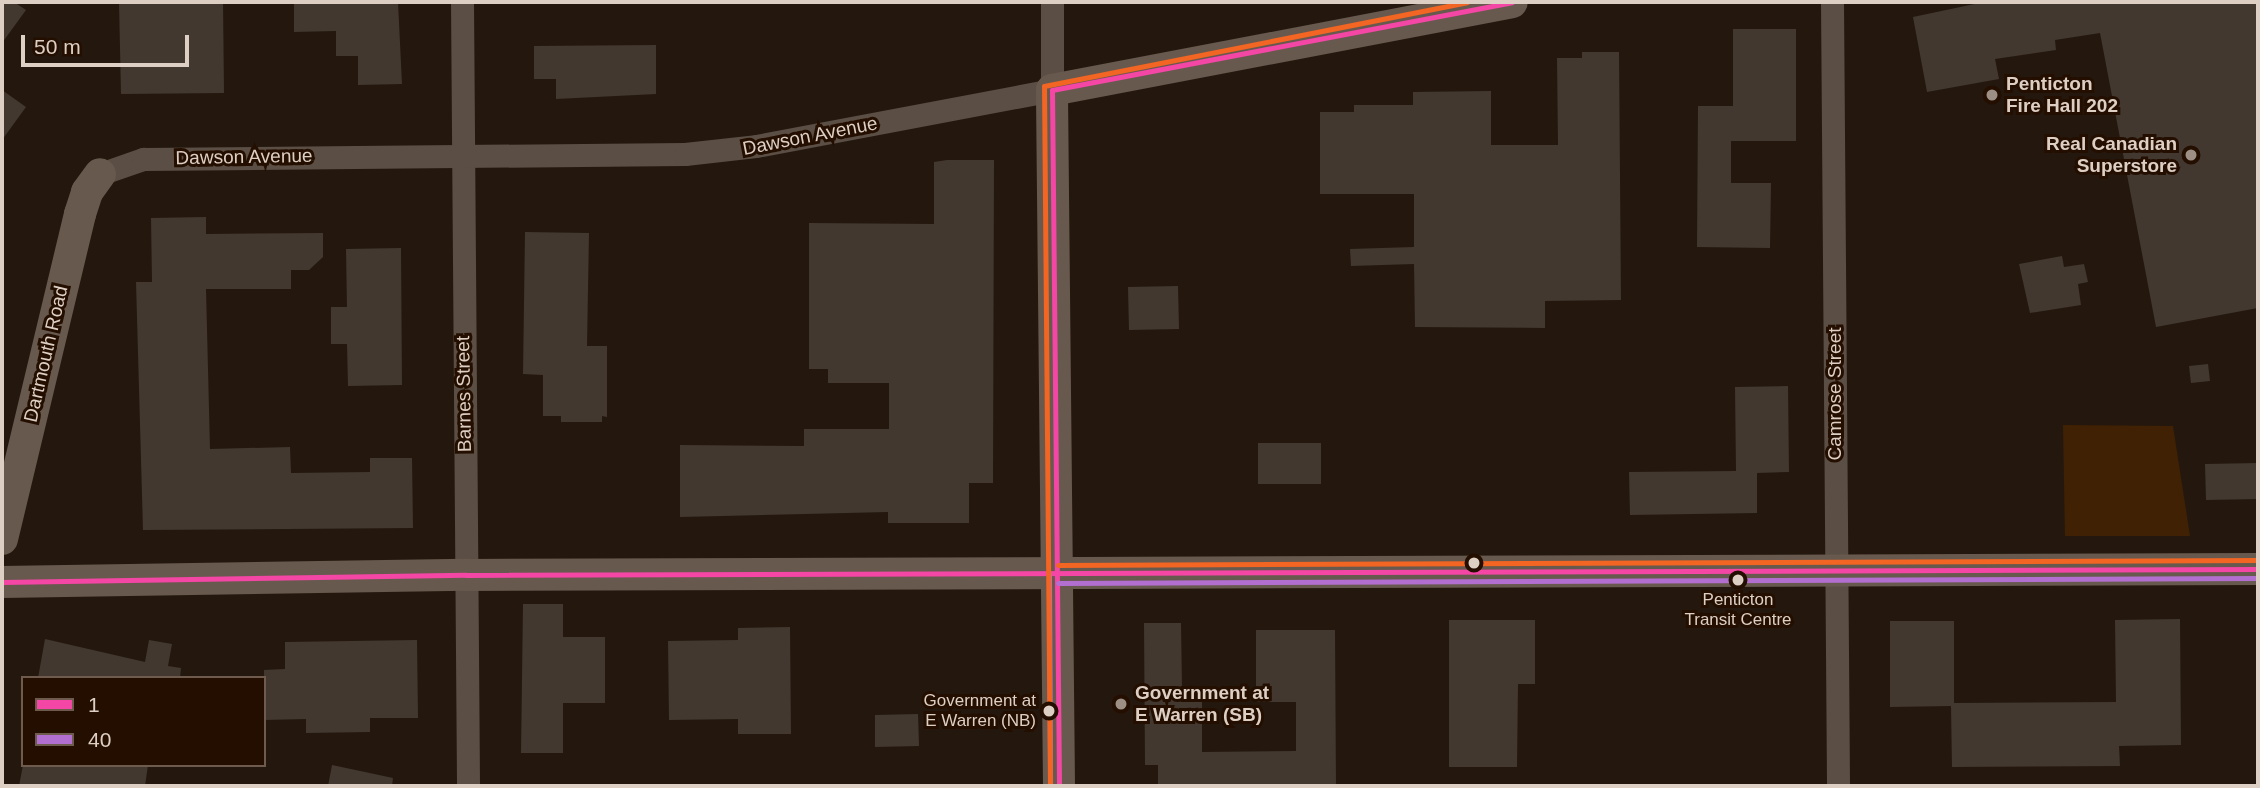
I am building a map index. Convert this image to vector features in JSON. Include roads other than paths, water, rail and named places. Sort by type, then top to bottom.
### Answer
[{"type":"street","name":"Barnes Street","points":[[462,2],[468,786]]},
{"type":"street","points":[[1052,2],[1059,786]]},
{"type":"street","name":"Dawson Avenue","points":[[100,174],[143,159],[726,151],[1512,2]]},
{"type":"street","name":"Camrose Street","points":[[1832,2],[1838,786]]},
{"type":"street","name":"Dartmouth Road","points":[[2,539],[80,214],[87,191],[100,174]]},
{"type":"street","points":[[2,582],[466,575],[2258,569]]},
{"type":"place","name":"Penticton Fire Hall 202","points":[[1992,95]]},
{"type":"place","name":"Real Canadian Superstore","points":[[2191,155]]},
{"type":"place","name":"Penticton Transit Centre","points":[[1738,580]]},
{"type":"place","name":"Government at E Warren (SB)","points":[[1121,704]]},
{"type":"place","name":"Government at E Warren (NB)","points":[[1049,711]]}]
